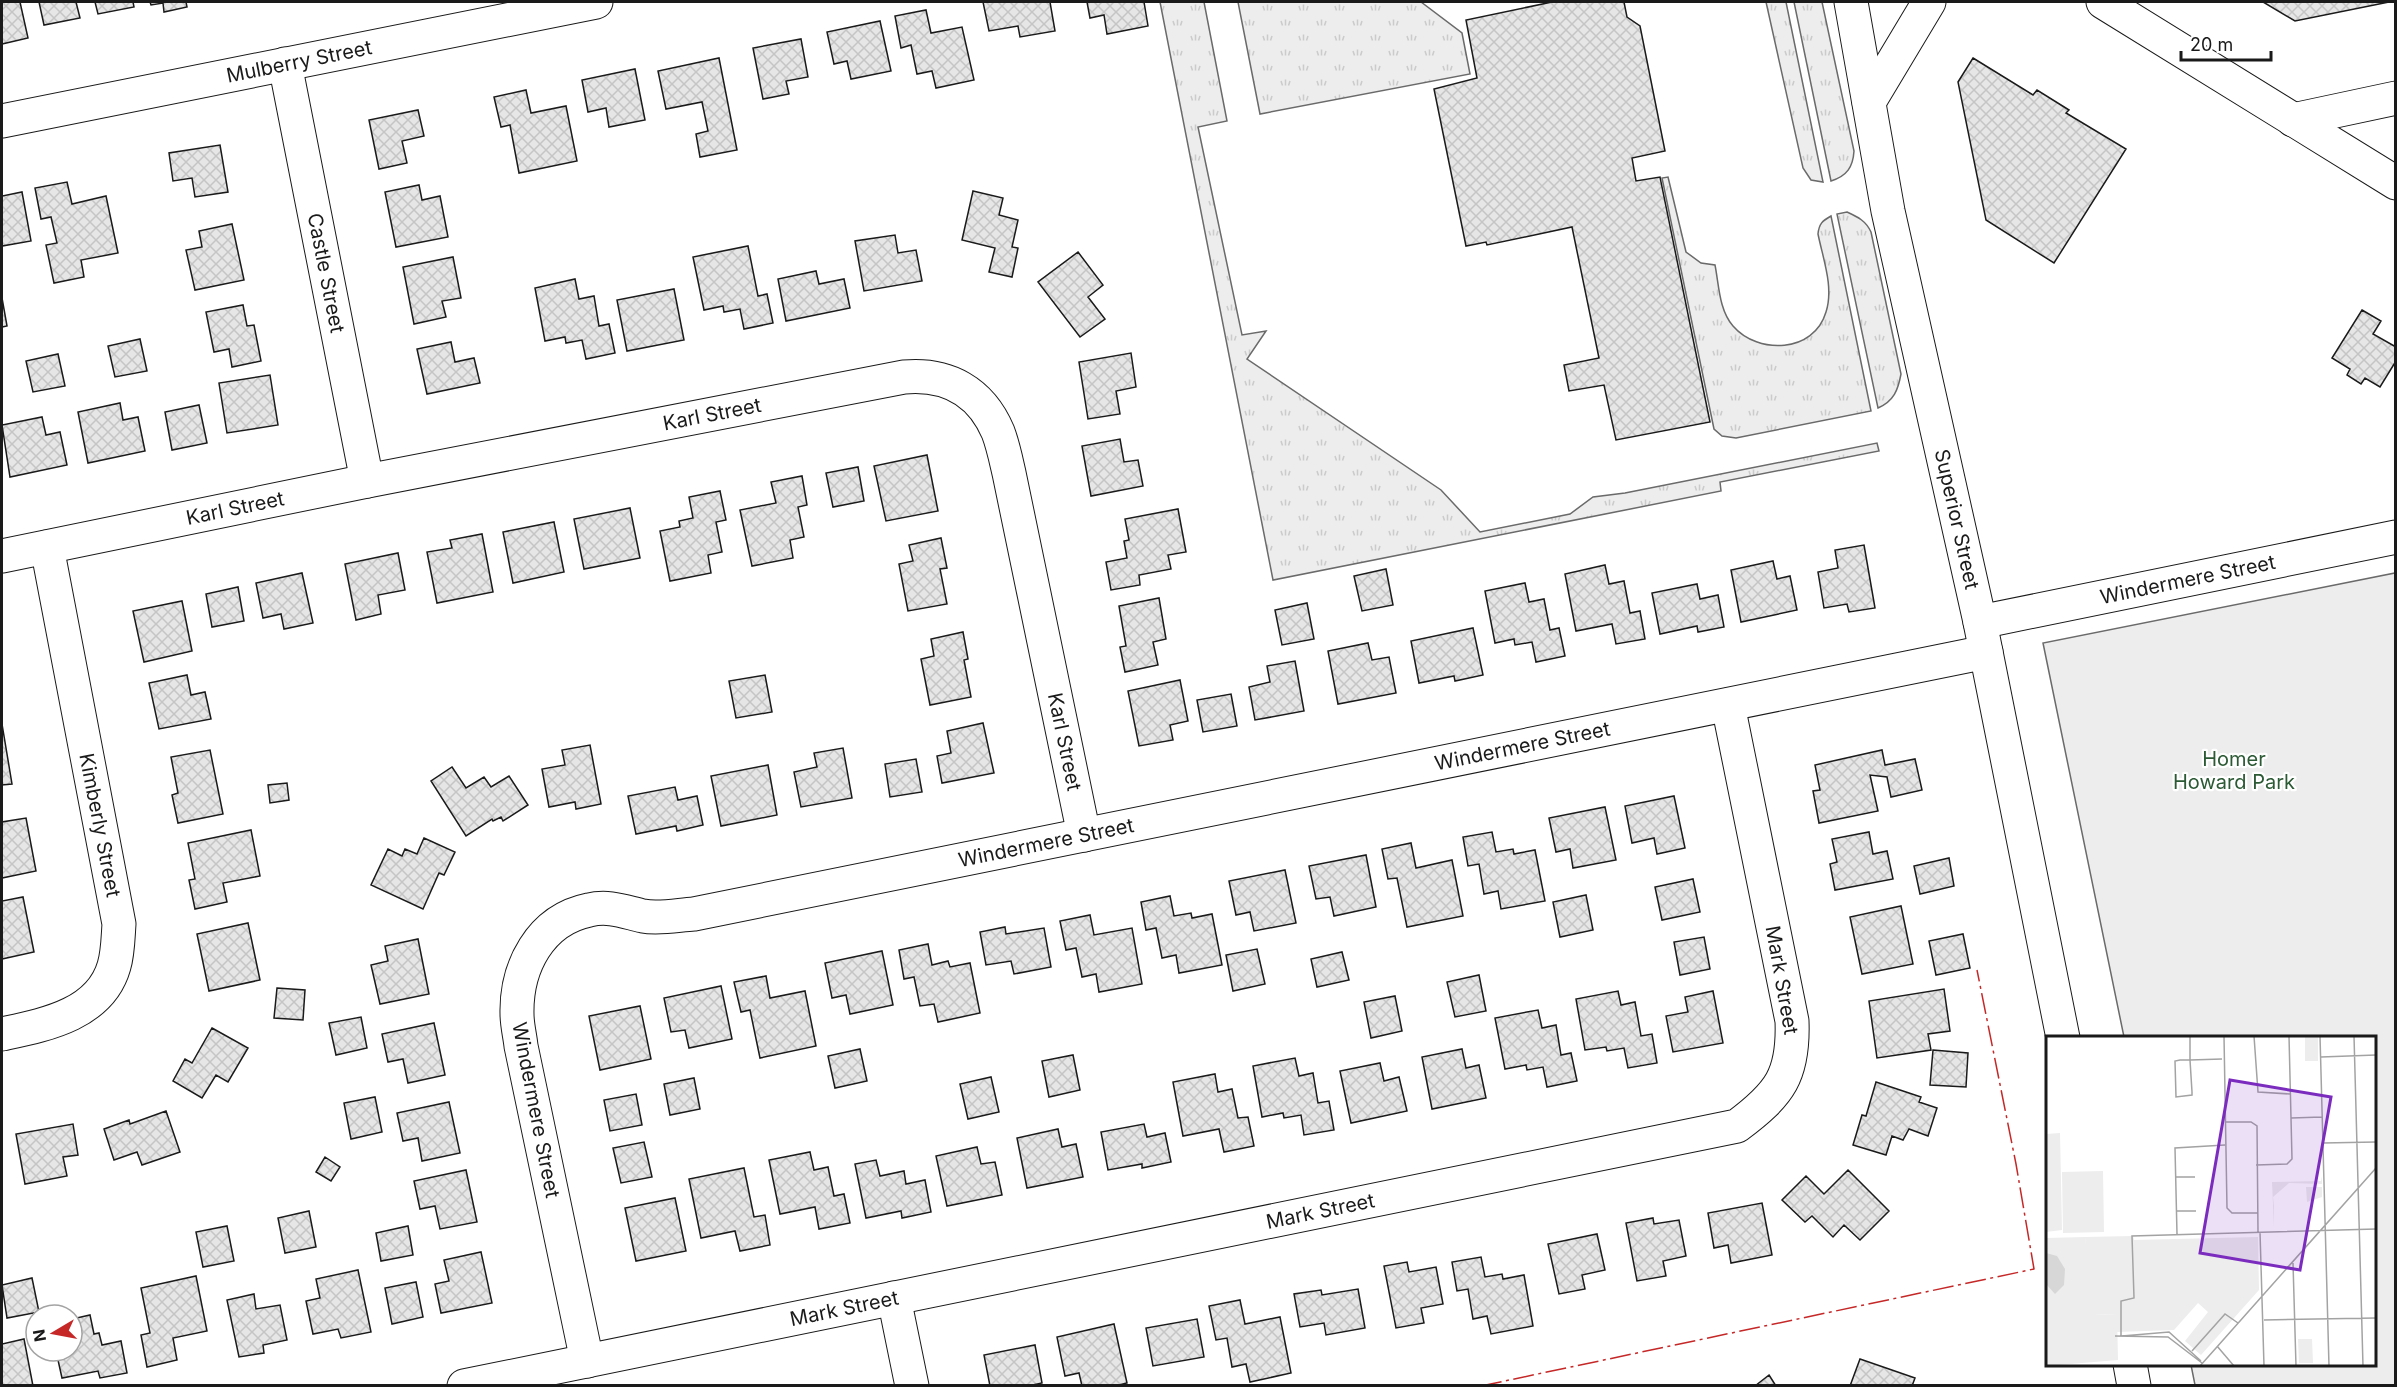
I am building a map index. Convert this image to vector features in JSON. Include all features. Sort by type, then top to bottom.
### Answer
[{"type":"street","name":"Mulberry Street","points":[[2,121],[596,2]]},
{"type":"street","name":"Superior Street","points":[[1851,2],[1888,211],[1983,637],[2063,1036]]},
{"type":"street","points":[[1869,102],[1929,2]]},
{"type":"street","points":[[2103,2],[2396,183]]},
{"type":"street","name":"Castle Street","points":[[285,64],[368,481]]},
{"type":"street","points":[[2294,120],[2396,98]]},
{"type":"street","name":"Karl Street","points":[[2,556],[368,481],[924,375],[942,380],[972,395],[982,405],[998,433],[1009,473],[1084,835]]},
{"type":"street","name":"Windermere Street","points":[[587,1361],[521,1046],[517,1013],[522,971],[531,950],[542,936],[563,919],[590,910],[618,908],[645,916],[694,914],[1728,705],[1983,637],[2396,537]]},
{"type":"street","name":"Kimberly Street","points":[[2,1034],[56,1022],[78,1012],[100,992],[114,967],[120,924],[47,547]]},
{"type":"street","name":"Mark Street","points":[[464,1386],[1737,1126],[1776,1093],[1789,1066],[1793,1044],[1792,1021],[1728,705]]},
{"type":"street","points":[[894,1298],[912,1386]]},
{"type":"street","points":[[2130,1366],[2134,1386]]},
{"type":"green space","points":[[1160,2],[1204,2],[1227,121],[1198,127],[1242,335],[1266,331],[1247,359],[1441,490],[1480,532],[1570,514],[1593,497],[1625,493],[1877,443],[1879,451],[1720,482],[1721,491],[1273,580]]},
{"type":"green space","points":[[1238,2],[1421,2],[1462,33],[1470,74],[1260,114]]},
{"type":"green space","points":[[1766,2],[1786,2],[1823,182],[1811,180],[1803,168]]},
{"type":"green space","points":[[1794,2],[1822,2],[1854,151],[1848,170],[1831,181]]},
{"type":"green space","points":[[1668,177],[1686,252],[1701,263],[1715,265],[1720,297],[1728,320],[1744,335],[1756,342],[1784,345],[1798,342],[1810,336],[1820,326],[1826,312],[1829,293],[1818,234],[1822,223],[1831,216],[1871,411],[1736,438],[1722,436],[1714,429],[1662,178]]},
{"type":"green space","points":[[1847,212],[1867,225],[1871,232],[1901,374],[1894,394],[1888,402],[1878,408],[1837,214]]},
{"type":"green space","name":"Homer Howard Park","points":[[2395,573],[2395,1385],[2195,1385],[2191,1366],[2376,1366],[2376,1036],[2124,1036],[2043,643]]},
{"type":"building","points":[[2,2],[20,2],[28,38],[2,44]]},
{"type":"building","points":[[39,2],[76,2],[80,18],[44,25]]},
{"type":"building","points":[[95,2],[133,2],[134,7],[98,14]]},
{"type":"building","points":[[150,2],[186,2],[187,7],[164,12],[163,3],[151,5]]},
{"type":"building","points":[[983,2],[1050,2],[1055,31],[1020,37],[1018,26],[989,31]]},
{"type":"building","points":[[1087,2],[1144,2],[1148,26],[1107,34],[1104,15],[1090,18]]},
{"type":"building","points":[[1552,2],[1624,2],[1627,17],[1640,26],[1665,151],[1632,158],[1636,181],[1660,177],[1710,422],[1616,440],[1604,385],[1569,391],[1564,365],[1599,358],[1572,227],[1487,245],[1486,242],[1466,246],[1434,89],[1477,78],[1466,20]]},
{"type":"building","points":[[2263,2],[2389,2],[2295,21]]},
{"type":"building","points":[[926,10],[931,33],[962,27],[974,80],[936,88],[932,71],[917,74],[911,45],[901,48],[895,16]]},
{"type":"building","points":[[880,21],[891,71],[851,79],[847,61],[834,64],[827,32]]},
{"type":"building","points":[[801,39],[808,77],[786,81],[789,94],[763,99],[753,48]]},
{"type":"building","points":[[719,58],[737,150],[700,157],[696,134],[708,131],[702,102],[666,109],[658,71]]},
{"type":"building","points":[[1973,58],[2033,95],[2037,90],[2069,110],[2066,113],[2126,149],[2054,263],[1986,220],[1958,82]]},
{"type":"building","points":[[635,69],[645,120],[609,127],[606,108],[588,112],[582,80]]},
{"type":"building","points":[[526,90],[531,113],[566,106],[577,161],[519,173],[510,125],[501,127],[494,97]]},
{"type":"building","points":[[418,110],[424,136],[402,141],[407,163],[379,169],[369,120]]},
{"type":"building","points":[[220,145],[228,192],[195,197],[192,178],[173,181],[169,153]]},
{"type":"building","points":[[67,182],[72,204],[106,196],[118,253],[81,260],[84,277],[54,283],[46,245],[57,243],[51,217],[41,219],[35,188]]},
{"type":"building","points":[[419,185],[422,200],[440,196],[448,237],[396,247],[385,192]]},
{"type":"building","points":[[973,191],[1003,198],[999,215],[1018,220],[1012,247],[1018,248],[1012,277],[989,272],[995,248],[962,240]]},
{"type":"building","points":[[22,192],[31,241],[2,246],[2,196]]},
{"type":"building","points":[[232,224],[244,280],[195,290],[186,250],[202,247],[199,231]]},
{"type":"building","points":[[895,235],[898,253],[916,250],[922,281],[864,291],[855,241]]},
{"type":"building","points":[[748,246],[758,296],[767,294],[773,323],[744,329],[740,309],[724,312],[723,306],[704,310],[693,257]]},
{"type":"building","points":[[1078,252],[1103,285],[1088,297],[1105,319],[1080,337],[1038,282]]},
{"type":"building","points":[[453,257],[461,298],[442,301],[446,317],[414,324],[403,267]]},
{"type":"building","points":[[816,271],[819,284],[844,279],[850,308],[786,321],[778,279]]},
{"type":"building","points":[[575,279],[579,299],[594,296],[599,326],[609,324],[615,353],[586,359],[582,340],[566,343],[565,337],[545,341],[535,288]]},
{"type":"building","points":[[674,289],[684,340],[627,351],[617,300]]},
{"type":"building","points":[[2,298],[7,326],[2,327]]},
{"type":"building","points":[[243,305],[247,326],[254,325],[261,361],[232,367],[229,349],[214,352],[206,312]]},
{"type":"building","points":[[2362,310],[2381,321],[2373,334],[2396,347],[2396,361],[2380,387],[2365,378],[2361,384],[2347,375],[2350,369],[2332,358]]},
{"type":"building","points":[[140,339],[147,371],[115,377],[108,346]]},
{"type":"building","points":[[451,342],[455,362],[474,358],[480,383],[427,394],[417,349]]},
{"type":"building","points":[[1131,353],[1136,387],[1116,391],[1120,414],[1088,419],[1079,362]]},
{"type":"building","points":[[58,354],[65,386],[33,392],[26,361]]},
{"type":"building","points":[[270,375],[278,425],[227,433],[219,383]]},
{"type":"building","points":[[120,403],[123,420],[138,417],[145,451],[88,463],[78,412]]},
{"type":"building","points":[[199,405],[207,443],[172,450],[165,412]]},
{"type":"building","points":[[42,417],[46,435],[60,432],[67,465],[10,477],[2,425]]},
{"type":"building","points":[[1120,439],[1124,462],[1138,460],[1143,486],[1091,496],[1082,446]]},
{"type":"building","points":[[927,455],[938,511],[886,521],[874,466]]},
{"type":"building","points":[[858,467],[864,501],[833,507],[826,473]]},
{"type":"building","points":[[802,476],[807,505],[798,507],[804,537],[790,540],[793,558],[752,566],[740,510],[776,503],[771,482]]},
{"type":"building","points":[[720,491],[726,520],[716,522],[722,552],[708,555],[711,573],[670,581],[660,531],[680,527],[679,521],[693,518],[689,497]]},
{"type":"building","points":[[630,508],[640,558],[584,569],[574,519]]},
{"type":"building","points":[[1178,509],[1186,552],[1168,555],[1171,569],[1139,575],[1140,585],[1111,590],[1106,562],[1127,558],[1124,541],[1129,540],[1125,519]]},
{"type":"building","points":[[554,522],[564,572],[513,583],[503,532]]},
{"type":"building","points":[[482,534],[493,592],[437,603],[427,552],[452,548],[450,540]]},
{"type":"building","points":[[941,538],[947,568],[940,569],[947,604],[908,611],[899,564],[913,561],[909,545]]},
{"type":"building","points":[[1864,545],[1875,608],[1849,612],[1847,604],[1824,608],[1818,572],[1838,568],[1835,550]]},
{"type":"building","points":[[398,553],[405,590],[378,595],[381,614],[356,620],[345,564]]},
{"type":"building","points":[[1773,561],[1777,579],[1790,576],[1797,610],[1741,622],[1731,570]]},
{"type":"building","points":[[1605,565],[1609,584],[1624,581],[1630,613],[1640,611],[1645,639],[1616,644],[1612,624],[1576,631],[1565,574]]},
{"type":"building","points":[[1386,569],[1393,605],[1362,611],[1354,576]]},
{"type":"building","points":[[302,573],[313,623],[284,629],[281,614],[263,618],[256,583]]},
{"type":"building","points":[[1525,583],[1529,602],[1544,599],[1550,630],[1559,628],[1565,656],[1536,662],[1532,642],[1515,645],[1514,639],[1495,643],[1485,591]]},
{"type":"building","points":[[1697,584],[1700,599],[1718,595],[1724,627],[1698,632],[1697,626],[1660,634],[1652,593]]},
{"type":"building","points":[[238,587],[244,621],[212,627],[206,594]]},
{"type":"building","points":[[1159,598],[1166,639],[1153,642],[1158,665],[1125,672],[1120,647],[1126,646],[1119,606]]},
{"type":"building","points":[[182,601],[192,651],[144,662],[133,611]]},
{"type":"building","points":[[1307,603],[1314,639],[1282,645],[1275,610]]},
{"type":"building","points":[[1473,628],[1483,675],[1455,681],[1454,676],[1419,683],[1411,641]]},
{"type":"building","points":[[963,632],[968,659],[964,660],[971,697],[930,705],[921,659],[934,656],[931,639]]},
{"type":"building","points":[[1368,643],[1372,660],[1389,657],[1396,693],[1338,704],[1328,651]]},
{"type":"building","points":[[1295,661],[1304,711],[1255,720],[1249,687],[1270,682],[1267,666]]},
{"type":"building","points":[[187,675],[191,695],[205,692],[211,719],[159,729],[149,683]]},
{"type":"building","points":[[765,675],[772,712],[736,718],[729,681]]},
{"type":"building","points":[[1180,680],[1188,721],[1170,725],[1173,740],[1139,746],[1128,691]]},
{"type":"building","points":[[1231,694],[1237,726],[1203,732],[1197,700]]},
{"type":"building","points":[[983,723],[994,773],[942,783],[937,756],[951,753],[947,731]]},
{"type":"building","points":[[2,724],[12,784],[2,785]]},
{"type":"building","points":[[590,745],[601,804],[576,809],[575,802],[549,807],[542,769],[565,765],[562,750]]},
{"type":"building","points":[[843,748],[852,798],[801,807],[794,772],[817,767],[814,753]]},
{"type":"building","points":[[210,750],[223,814],[178,823],[172,795],[178,793],[171,757]]},
{"type":"building","points":[[1882,750],[1885,765],[1915,759],[1922,790],[1891,797],[1887,777],[1870,775],[1878,811],[1819,823],[1813,791],[1820,790],[1815,765]]},
{"type":"building","points":[[916,759],[922,792],[890,797],[885,764]]},
{"type":"building","points":[[768,765],[777,815],[721,826],[711,776]]},
{"type":"building","points":[[452,767],[466,788],[484,777],[491,787],[509,776],[528,805],[503,821],[501,817],[493,821],[492,819],[466,836],[431,781]]},
{"type":"building","points":[[287,783],[289,800],[270,803],[268,785]]},
{"type":"building","points":[[675,787],[678,800],[697,796],[703,825],[677,831],[676,826],[636,834],[628,796]]},
{"type":"building","points":[[1674,796],[1685,848],[1657,854],[1654,838],[1632,843],[1625,806]]},
{"type":"building","points":[[1605,807],[1616,860],[1573,868],[1570,849],[1556,852],[1549,818]]},
{"type":"building","points":[[26,818],[36,871],[2,878],[2,822]]},
{"type":"building","points":[[251,830],[260,876],[223,883],[227,902],[195,909],[189,880],[195,879],[188,843]]},
{"type":"building","points":[[1492,832],[1496,852],[1513,849],[1514,854],[1535,850],[1545,901],[1501,909],[1498,891],[1484,894],[1479,864],[1468,866],[1463,837]]},
{"type":"building","points":[[1869,832],[1873,854],[1887,851],[1893,879],[1835,890],[1830,864],[1837,862],[1832,839]]},
{"type":"building","points":[[424,838],[455,852],[444,875],[439,873],[423,909],[371,885],[388,849],[402,856],[405,849],[417,854]]},
{"type":"building","points":[[1411,843],[1416,868],[1452,860],[1463,916],[1407,927],[1397,878],[1388,879],[1382,849]]},
{"type":"building","points":[[1366,855],[1376,907],[1334,916],[1330,897],[1316,899],[1309,866]]},
{"type":"building","points":[[1949,858],[1954,886],[1920,894],[1914,866]]},
{"type":"building","points":[[1285,870],[1296,923],[1254,931],[1250,912],[1236,915],[1229,881]]},
{"type":"building","points":[[1693,879],[1700,912],[1662,920],[1655,887]]},
{"type":"building","points":[[1586,895],[1593,930],[1560,937],[1553,902]]},
{"type":"building","points":[[1170,896],[1174,916],[1191,913],[1192,918],[1212,914],[1222,965],[1179,973],[1176,955],[1162,958],[1156,928],[1146,930],[1141,902]]},
{"type":"building","points":[[23,897],[34,952],[2,959],[2,901]]},
{"type":"building","points":[[1901,906],[1913,964],[1862,974],[1850,917]]},
{"type":"building","points":[[1090,915],[1094,935],[1132,928],[1142,984],[1099,992],[1096,974],[1082,977],[1076,948],[1066,950],[1060,921]]},
{"type":"building","points":[[248,923],[260,980],[209,991],[197,934]]},
{"type":"building","points":[[1005,927],[1006,934],[1044,928],[1051,967],[1014,974],[1011,961],[986,965],[980,932]]},
{"type":"building","points":[[1963,934],[1970,968],[1936,975],[1929,941]]},
{"type":"building","points":[[1704,937],[1710,969],[1680,975],[1674,942]]},
{"type":"building","points":[[418,939],[429,994],[380,1004],[371,965],[388,961],[385,946]]},
{"type":"building","points":[[928,944],[932,965],[948,961],[950,967],[970,963],[980,1013],[938,1022],[934,1004],[920,1006],[914,977],[904,979],[899,950]]},
{"type":"building","points":[[1257,949],[1265,984],[1233,991],[1226,955]]},
{"type":"building","points":[[882,951],[893,1005],[850,1014],[846,995],[832,998],[825,963]]},
{"type":"building","points":[[1342,952],[1349,980],[1317,987],[1311,959]]},
{"type":"building","points":[[1479,975],[1486,1011],[1455,1017],[1447,982]]},
{"type":"building","points":[[766,976],[770,998],[805,991],[816,1046],[760,1058],[750,1010],[741,1012],[734,982]]},
{"type":"building","points":[[721,986],[732,1039],[689,1048],[685,1030],[671,1032],[664,998]]},
{"type":"building","points":[[277,988],[305,990],[303,1020],[274,1018]]},
{"type":"building","points":[[1944,989],[1950,1031],[1928,1034],[1931,1050],[1877,1058],[1869,1001]]},
{"type":"building","points":[[1618,991],[1621,1005],[1635,1002],[1641,1036],[1652,1034],[1657,1063],[1628,1068],[1624,1048],[1607,1051],[1606,1047],[1585,1050],[1576,999]]},
{"type":"building","points":[[1713,991],[1723,1043],[1673,1052],[1666,1016],[1688,1012],[1685,997]]},
{"type":"building","points":[[1395,996],[1402,1031],[1371,1038],[1364,1002]]},
{"type":"building","points":[[640,1006],[651,1059],[600,1070],[589,1016]]},
{"type":"building","points":[[1538,1010],[1542,1028],[1556,1025],[1561,1055],[1571,1053],[1577,1081],[1547,1087],[1543,1067],[1527,1070],[1526,1065],[1505,1069],[1495,1018]]},
{"type":"building","points":[[361,1017],[367,1048],[336,1055],[329,1023]]},
{"type":"building","points":[[434,1023],[445,1075],[408,1083],[403,1059],[388,1062],[382,1034]]},
{"type":"building","points":[[212,1028],[248,1048],[228,1082],[216,1075],[202,1098],[173,1081],[185,1059],[192,1063]]},
{"type":"building","points":[[860,1049],[867,1081],[835,1088],[828,1056]]},
{"type":"building","points":[[1462,1049],[1466,1068],[1479,1065],[1486,1098],[1432,1109],[1422,1057]]},
{"type":"building","points":[[1933,1050],[1968,1053],[1966,1087],[1930,1085]]},
{"type":"building","points":[[1073,1055],[1080,1090],[1049,1097],[1042,1061]]},
{"type":"building","points":[[1295,1058],[1299,1076],[1313,1073],[1318,1103],[1329,1101],[1334,1130],[1304,1135],[1301,1115],[1284,1118],[1283,1113],[1262,1117],[1253,1066]]},
{"type":"building","points":[[1380,1063],[1384,1081],[1399,1077],[1407,1111],[1351,1123],[1340,1071]]},
{"type":"building","points":[[1215,1074],[1218,1092],[1232,1089],[1238,1118],[1248,1117],[1254,1146],[1224,1152],[1219,1129],[1183,1136],[1173,1082]]},
{"type":"building","points":[[991,1077],[999,1112],[968,1119],[960,1084]]},
{"type":"building","points":[[694,1078],[700,1109],[670,1115],[664,1084]]},
{"type":"building","points":[[1876,1082],[1921,1097],[1919,1102],[1937,1108],[1928,1136],[1909,1129],[1903,1140],[1892,1136],[1886,1155],[1853,1145],[1862,1115],[1866,1116]]},
{"type":"building","points":[[636,1094],[642,1125],[610,1131],[604,1100]]},
{"type":"building","points":[[375,1097],[382,1132],[351,1139],[344,1103]]},
{"type":"building","points":[[449,1102],[460,1153],[422,1161],[418,1138],[403,1141],[397,1113]]},
{"type":"building","points":[[166,1111],[180,1152],[142,1165],[137,1152],[114,1160],[104,1129],[129,1120],[130,1124]]},
{"type":"building","points":[[73,1124],[78,1155],[63,1157],[67,1176],[25,1184],[16,1134]]},
{"type":"building","points":[[1144,1124],[1147,1137],[1165,1133],[1171,1162],[1142,1168],[1142,1164],[1108,1170],[1101,1132]]},
{"type":"building","points":[[1058,1129],[1062,1147],[1076,1144],[1083,1177],[1027,1188],[1017,1138]]},
{"type":"building","points":[[644,1142],[652,1177],[621,1183],[613,1148]]},
{"type":"building","points":[[977,1147],[981,1164],[995,1162],[1002,1195],[947,1206],[936,1156]]},
{"type":"building","points":[[810,1152],[814,1170],[828,1167],[834,1196],[844,1194],[850,1223],[819,1229],[815,1207],[780,1214],[769,1160]]},
{"type":"building","points":[[325,1157],[340,1167],[331,1181],[316,1172]]},
{"type":"building","points":[[876,1160],[880,1176],[904,1171],[906,1184],[925,1180],[931,1212],[902,1218],[901,1211],[866,1218],[855,1164]]},
{"type":"building","points":[[744,1168],[754,1217],[765,1215],[770,1245],[740,1251],[735,1231],[701,1238],[689,1179]]},
{"type":"building","points":[[466,1170],[477,1222],[440,1229],[435,1206],[420,1209],[414,1181]]},
{"type":"building","points":[[1848,1170],[1889,1211],[1860,1240],[1844,1225],[1833,1237],[1812,1216],[1805,1222],[1782,1200],[1806,1176],[1824,1194]]},
{"type":"building","points":[[675,1198],[686,1251],[636,1261],[625,1208]]},
{"type":"building","points":[[1762,1203],[1772,1255],[1731,1263],[1728,1245],[1714,1248],[1708,1213]]},
{"type":"building","points":[[309,1211],[316,1247],[285,1253],[278,1218]]},
{"type":"building","points":[[1653,1218],[1654,1224],[1679,1220],[1686,1256],[1663,1261],[1666,1276],[1637,1281],[1626,1223]]},
{"type":"building","points":[[227,1226],[234,1261],[203,1267],[196,1232]]},
{"type":"building","points":[[408,1226],[413,1255],[381,1261],[376,1233]]},
{"type":"building","points":[[1597,1234],[1605,1270],[1582,1275],[1585,1289],[1559,1294],[1548,1244]]},
{"type":"building","points":[[481,1252],[492,1303],[441,1313],[435,1284],[449,1281],[444,1260]]},
{"type":"building","points":[[1481,1257],[1485,1277],[1502,1274],[1503,1279],[1524,1275],[1533,1326],[1491,1334],[1487,1316],[1473,1319],[1468,1289],[1457,1291],[1452,1262]]},
{"type":"building","points":[[1407,1262],[1409,1272],[1436,1267],[1443,1304],[1421,1308],[1424,1323],[1396,1328],[1384,1266]]},
{"type":"building","points":[[358,1270],[371,1332],[341,1338],[338,1329],[313,1334],[306,1301],[320,1298],[316,1279]]},
{"type":"building","points":[[196,1276],[207,1331],[173,1338],[177,1360],[147,1367],[141,1335],[150,1333],[141,1288]]},
{"type":"building","points":[[32,1278],[37,1303],[24,1303],[24,1315],[7,1318],[2,1285]]},
{"type":"building","points":[[416,1282],[423,1317],[392,1324],[385,1288]]},
{"type":"building","points":[[1358,1289],[1365,1328],[1326,1335],[1324,1323],[1300,1327],[1294,1294],[1321,1290],[1322,1295]]},
{"type":"building","points":[[254,1294],[256,1309],[280,1305],[287,1340],[263,1345],[264,1353],[239,1357],[227,1300]]},
{"type":"building","points":[[1240,1300],[1245,1324],[1280,1317],[1291,1373],[1250,1382],[1246,1364],[1232,1367],[1227,1338],[1216,1340],[1209,1306]]},
{"type":"building","points":[[90,1315],[94,1334],[99,1333],[102,1345],[121,1341],[127,1373],[100,1378],[98,1371],[62,1378],[59,1363],[84,1363],[84,1316]]},
{"type":"building","points":[[1197,1319],[1204,1357],[1153,1366],[1146,1328]]},
{"type":"building","points":[[1114,1324],[1127,1383],[1115,1386],[1082,1386],[1079,1373],[1065,1376],[1057,1337]]},
{"type":"building","points":[[24,1339],[24,1363],[29,1363],[33,1386],[2,1386],[2,1344]]},
{"type":"building","points":[[1035,1345],[1042,1383],[1028,1386],[990,1386],[984,1355]]},
{"type":"building","points":[[1860,1359],[1915,1378],[1912,1386],[1850,1386]]},
{"type":"building","points":[[1769,1375],[1776,1386],[1755,1386]]},
{"type":"power","points":[[1481,1386],[2034,1269],[2016,1164],[1977,970]]}]
